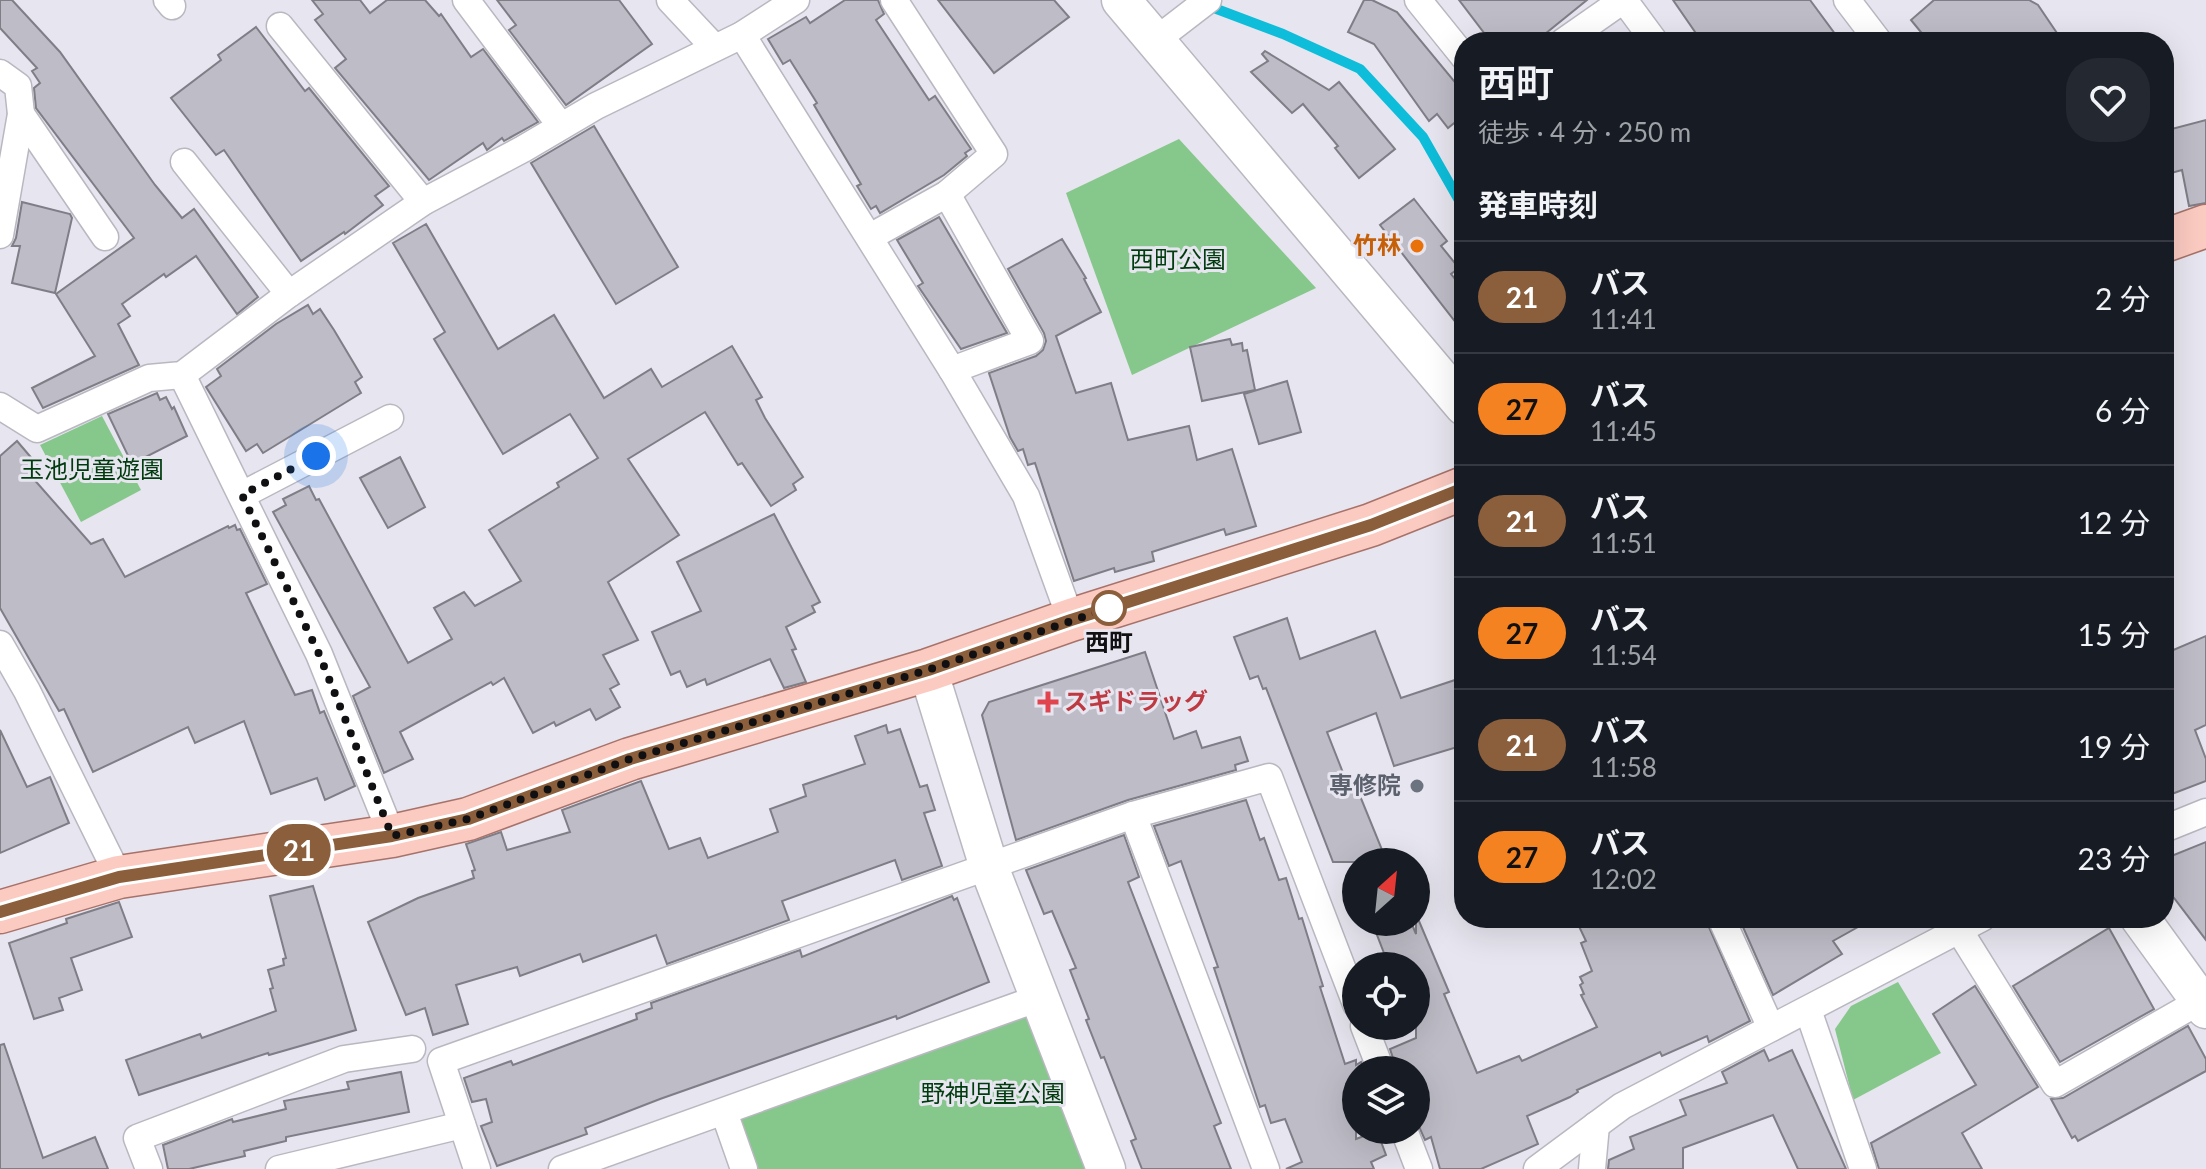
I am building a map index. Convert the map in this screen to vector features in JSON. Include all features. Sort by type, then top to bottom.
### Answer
[{"type":"main road","points":[[2174,237],[2206,226]]},
{"type":"main road","points":[[0,912],[119,877],[392,836],[468,819],[630,759],[928,670],[1071,620],[1371,525],[1454,492]]},
{"type":"street","points":[[466,0],[561,126]]},
{"type":"street","points":[[670,0],[714,47]]},
{"type":"street","points":[[0,406],[37,429],[149,378],[182,375],[289,294],[423,202],[596,106],[742,35],[796,0]]},
{"type":"street","points":[[870,237],[947,194],[994,154],[894,0]]},
{"type":"street","points":[[1121,0],[1454,394]]},
{"type":"street","points":[[1156,40],[1208,0]]},
{"type":"street","points":[[1418,0],[1454,45]]},
{"type":"street","points":[[1577,32],[1623,0],[1647,32]]},
{"type":"street","points":[[1847,0],[1871,32]]},
{"type":"street","points":[[280,26],[423,202]]},
{"type":"street","points":[[742,35],[952,370],[1026,496],[1071,620]]},
{"type":"street","points":[[0,73],[18,86],[21,114],[0,235]]},
{"type":"street","points":[[21,114],[105,237]]},
{"type":"street","points":[[184,162],[289,294]]},
{"type":"street","points":[[947,194],[1030,341],[952,370]]},
{"type":"street","points":[[182,375],[319,654],[392,836]]},
{"type":"street","points":[[242,495],[390,418]]},
{"type":"street","points":[[0,644],[27,691],[119,877]]},
{"type":"street","points":[[928,670],[989,867],[1106,1169]]},
{"type":"street","points":[[477,1169],[441,1061],[1133,815],[1269,777],[1342,967]]},
{"type":"street","points":[[2174,825],[2206,812]]},
{"type":"street","points":[[1133,815],[1266,1169]]},
{"type":"street","points":[[1726,928],[1771,1028]]},
{"type":"street","points":[[1537,1169],[1622,1106],[1962,928]]},
{"type":"street","points":[[1972,928],[2055,1084],[2203,1005],[2147,928]]},
{"type":"street","points":[[562,1169],[1039,998]]},
{"type":"street","points":[[1808,1010],[1863,1169]]},
{"type":"street","points":[[149,1169],[137,1138],[344,1059],[412,1049]]},
{"type":"street","points":[[724,1112],[744,1169]]},
{"type":"street","points":[[279,1169],[462,1125]]},
{"type":"street","points":[[1592,1169],[1596,1125]]},
{"type":"street","points":[[1409,1144],[1419,1169]]},
{"type":"green space","name":"西町公園","points":[[1179,139],[1316,288],[1132,375],[1066,193]]},
{"type":"green space","name":"玉池児童遊園","points":[[102,416],[141,490],[81,522],[40,445]]},
{"type":"green space","points":[[1898,982],[1941,1053],[1853,1100],[1835,1029],[1851,1006]]},
{"type":"green space","name":"野神児童公園","points":[[1039,998],[1105,1169],[744,1169],[724,1112]]},
{"type":"building","points":[[0,0],[12,0],[60,52],[155,185],[182,218],[194,209],[258,297],[237,314],[196,256],[122,304],[130,316],[118,324],[139,365],[43,408],[32,388],[95,356],[56,294],[134,238],[36,108],[34,88],[40,83],[32,71],[37,68],[0,28]]},
{"type":"building","points":[[312,0],[360,0],[370,13],[387,0],[425,0],[439,16],[441,14],[471,57],[483,49],[538,122],[504,141],[502,138],[487,150],[483,143],[429,180],[335,68],[346,59],[315,20],[323,14]]},
{"type":"building","points":[[497,0],[619,0],[652,44],[566,105],[509,30],[516,25]]},
{"type":"building","points":[[845,0],[878,0],[884,14],[876,20],[929,100],[935,96],[971,149],[944,175],[880,213],[876,206],[871,209],[857,186],[861,184],[790,60],[783,64],[768,39],[806,17],[810,23]]},
{"type":"building","points":[[938,0],[1054,0],[1069,17],[994,73]]},
{"type":"building","points":[[1364,0],[1372,0],[1397,12],[1454,81],[1454,123],[1448,128],[1437,114],[1429,121],[1374,44],[1348,32]]},
{"type":"building","points":[[1459,0],[1587,0],[1547,32],[1483,32]]},
{"type":"building","points":[[1673,0],[1810,0],[1834,32],[1695,32]]},
{"type":"building","points":[[1934,0],[2029,0],[2038,5],[2056,32],[1921,32],[1911,20]]},
{"type":"building","points":[[256,27],[305,91],[309,88],[389,186],[375,196],[383,205],[345,234],[301,261],[224,150],[216,155],[171,98],[221,60],[218,55]]},
{"type":"building","points":[[1265,51],[1329,90],[1339,82],[1395,149],[1359,178],[1335,148],[1338,146],[1303,104],[1292,113],[1251,72],[1268,61],[1262,54]]},
{"type":"building","points":[[2206,120],[2206,203],[2189,206],[2182,170],[2174,172],[2174,128]]},
{"type":"building","points":[[594,126],[678,267],[616,304],[531,163]]},
{"type":"building","points":[[1414,199],[1447,241],[1441,246],[1454,262],[1451,274],[1454,278],[1454,320],[1380,225]]},
{"type":"building","points":[[22,202],[70,214],[72,218],[55,293],[12,283],[20,246],[12,246]]},
{"type":"building","points":[[939,217],[1007,333],[961,349],[918,286],[923,283],[897,240]]},
{"type":"building","points":[[426,224],[498,349],[554,315],[604,398],[651,369],[662,387],[732,346],[762,397],[756,400],[765,418],[803,477],[793,484],[796,490],[771,506],[742,463],[738,465],[705,412],[628,459],[679,535],[608,582],[638,640],[603,655],[619,684],[610,689],[620,707],[596,720],[590,709],[556,726],[554,722],[533,733],[504,678],[493,685],[491,682],[400,732],[413,759],[384,773],[353,696],[370,687],[273,512],[286,505],[283,499],[309,486],[408,663],[452,639],[434,608],[464,592],[475,606],[521,581],[489,530],[559,487],[557,483],[598,458],[570,414],[503,454],[434,339],[445,332],[393,243]]},
{"type":"building","points":[[1062,239],[1086,278],[1101,312],[1056,336],[1076,393],[1111,383],[1128,440],[1189,426],[1197,460],[1232,449],[1256,526],[1226,535],[1224,529],[1152,552],[1154,561],[1115,572],[1114,568],[1074,581],[1035,463],[1028,465],[1023,449],[1018,451],[1010,437],[989,373],[1036,356],[1043,350],[1046,341],[1044,333],[1008,269]]},
{"type":"building","points":[[308,305],[313,314],[320,309],[334,330],[362,377],[355,382],[361,393],[263,453],[257,444],[246,451],[206,387],[221,376],[217,369],[276,324]]},
{"type":"building","points":[[1230,339],[1232,345],[1242,343],[1243,351],[1247,350],[1255,390],[1202,401],[1190,347]]},
{"type":"building","points":[[1287,381],[1301,432],[1259,444],[1244,394]]},
{"type":"building","points":[[157,393],[160,400],[166,397],[172,409],[174,407],[187,436],[132,464],[108,414]]},
{"type":"building","points":[[17,441],[40,468],[31,476],[91,544],[103,539],[125,577],[228,526],[235,525],[237,530],[240,529],[267,584],[246,593],[295,695],[312,690],[320,713],[324,711],[355,786],[325,800],[317,778],[271,794],[244,721],[195,743],[188,727],[93,772],[64,709],[59,711],[0,608],[0,456]]},
{"type":"building","points":[[400,457],[425,507],[388,528],[360,478]]},
{"type":"building","points":[[774,514],[820,602],[812,606],[815,612],[786,627],[806,682],[784,688],[770,659],[707,685],[705,679],[687,687],[680,671],[671,675],[652,632],[701,611],[677,562]]},
{"type":"building","points":[[1287,618],[1300,659],[1375,631],[1401,698],[1454,680],[1454,748],[1394,766],[1376,713],[1327,732],[1349,788],[1356,786],[1381,848],[1342,848],[1342,862],[1333,862],[1266,688],[1263,689],[1258,676],[1250,679],[1234,637]]},
{"type":"building","points":[[2206,636],[2206,725],[2195,730],[2206,759],[2206,781],[2174,793],[2174,650]]},
{"type":"building","points":[[1145,652],[1174,739],[1196,731],[1202,748],[1240,737],[1248,761],[1235,765],[1236,770],[1128,800],[1016,840],[982,715],[989,702]]},
{"type":"building","points":[[886,725],[888,733],[900,729],[920,787],[927,785],[935,810],[924,813],[942,866],[902,880],[895,860],[782,901],[789,920],[667,964],[656,935],[583,962],[580,954],[520,976],[517,967],[456,985],[468,1024],[433,1035],[425,1008],[406,1015],[368,922],[418,898],[474,878],[472,871],[475,870],[466,844],[501,832],[507,850],[570,832],[562,810],[641,781],[669,849],[700,838],[708,858],[778,832],[770,809],[806,796],[803,785],[865,764],[855,736]]},
{"type":"building","points":[[0,730],[27,787],[50,777],[69,823],[0,853]]},
{"type":"building","points":[[1246,800],[1279,880],[1286,878],[1323,986],[1320,987],[1342,1056],[1342,1144],[1382,1144],[1386,1155],[1371,1162],[1374,1169],[1286,1169],[1302,1162],[1285,1119],[1271,1123],[1265,1105],[1260,1107],[1214,968],[1218,967],[1181,861],[1169,866],[1154,826]]},
{"type":"building","points":[[1124,835],[1139,877],[1128,882],[1221,1123],[1214,1126],[1231,1169],[1142,1169],[1131,1141],[1136,1139],[1086,1020],[1089,1019],[1070,970],[1076,968],[1052,911],[1044,914],[1026,870]]},
{"type":"building","points":[[2206,842],[2206,940],[2174,898],[2174,855]]},
{"type":"building","points":[[313,886],[356,1030],[268,1053],[139,1095],[126,1060],[200,1034],[202,1038],[276,1011],[268,970],[284,965],[283,959],[286,958],[270,896]]},
{"type":"building","points":[[952,896],[954,900],[957,898],[989,982],[897,1019],[896,1016],[660,1099],[585,1128],[587,1134],[497,1166],[481,1126],[492,1122],[486,1099],[472,1102],[464,1078],[511,1061],[513,1065],[637,1019],[636,1014],[652,1008],[651,1003],[800,950],[802,957]]},
{"type":"building","points":[[119,902],[132,937],[71,958],[82,990],[59,998],[63,1010],[34,1019],[9,943],[67,923],[66,919]]},
{"type":"building","points":[[1580,928],[1709,928],[1750,1021],[1709,1042],[1707,1036],[1662,1056],[1660,1052],[1527,1116],[1538,1144],[1481,1169],[1440,1169],[1430,1138],[1430,1056],[1392,1056],[1390,1049],[1411,1040],[1430,1040],[1430,952],[1384,952],[1377,936],[1425,936],[1449,992],[1444,994],[1477,1073],[1519,1056],[1522,1061],[1597,1027],[1581,995],[1584,994],[1580,977],[1592,971],[1581,943],[1586,941]]},
{"type":"building","points":[[1743,928],[1856,928],[1833,941],[1842,954],[1773,995]]},
{"type":"building","points":[[2109,928],[2154,1009],[2060,1062],[2013,986]]},
{"type":"building","points":[[1975,986],[2038,1087],[1962,1133],[1982,1169],[1879,1169],[1871,1143],[1976,1085],[1933,1014]]},
{"type":"building","points":[[2188,1026],[2206,1059],[2206,1071],[2078,1141],[2075,1136],[2072,1138],[2051,1099],[2063,1098]]},
{"type":"building","points":[[4,1044],[43,1158],[95,1137],[108,1169],[0,1169],[0,1045]]},
{"type":"building","points":[[1764,1050],[1769,1061],[1792,1050],[1846,1169],[1798,1169],[1773,1115],[1683,1148],[1683,1169],[1608,1169],[1609,1160],[1634,1149],[1630,1137],[1686,1115],[1680,1100],[1727,1083],[1722,1072]]},
{"type":"building","points":[[401,1072],[409,1112],[286,1137],[286,1141],[244,1151],[245,1156],[189,1169],[168,1169],[163,1145],[232,1119],[233,1122],[286,1109],[284,1101],[349,1089],[347,1082]]},
{"type":"waterway","points":[[1206,5],[1283,34],[1360,69],[1423,137],[1454,191]]},
{"type":"bus line","name":"21","points":[[0,912],[119,877],[392,836],[468,819],[630,759],[928,670],[1071,620],[1371,525],[1454,492]]},
{"type":"place","name":"竹林","points":[[1417,246]]},
{"type":"place","name":"西町","points":[[1109,608]]},
{"type":"place","name":"スギドラッグ","points":[[1048,702]]},
{"type":"place","name":"専修院","points":[[1417,786]]},
{"type":"route","points":[[316,456],[242,495],[319,654],[392,836],[468,819],[630,759],[863,691],[1109,608]]}]
